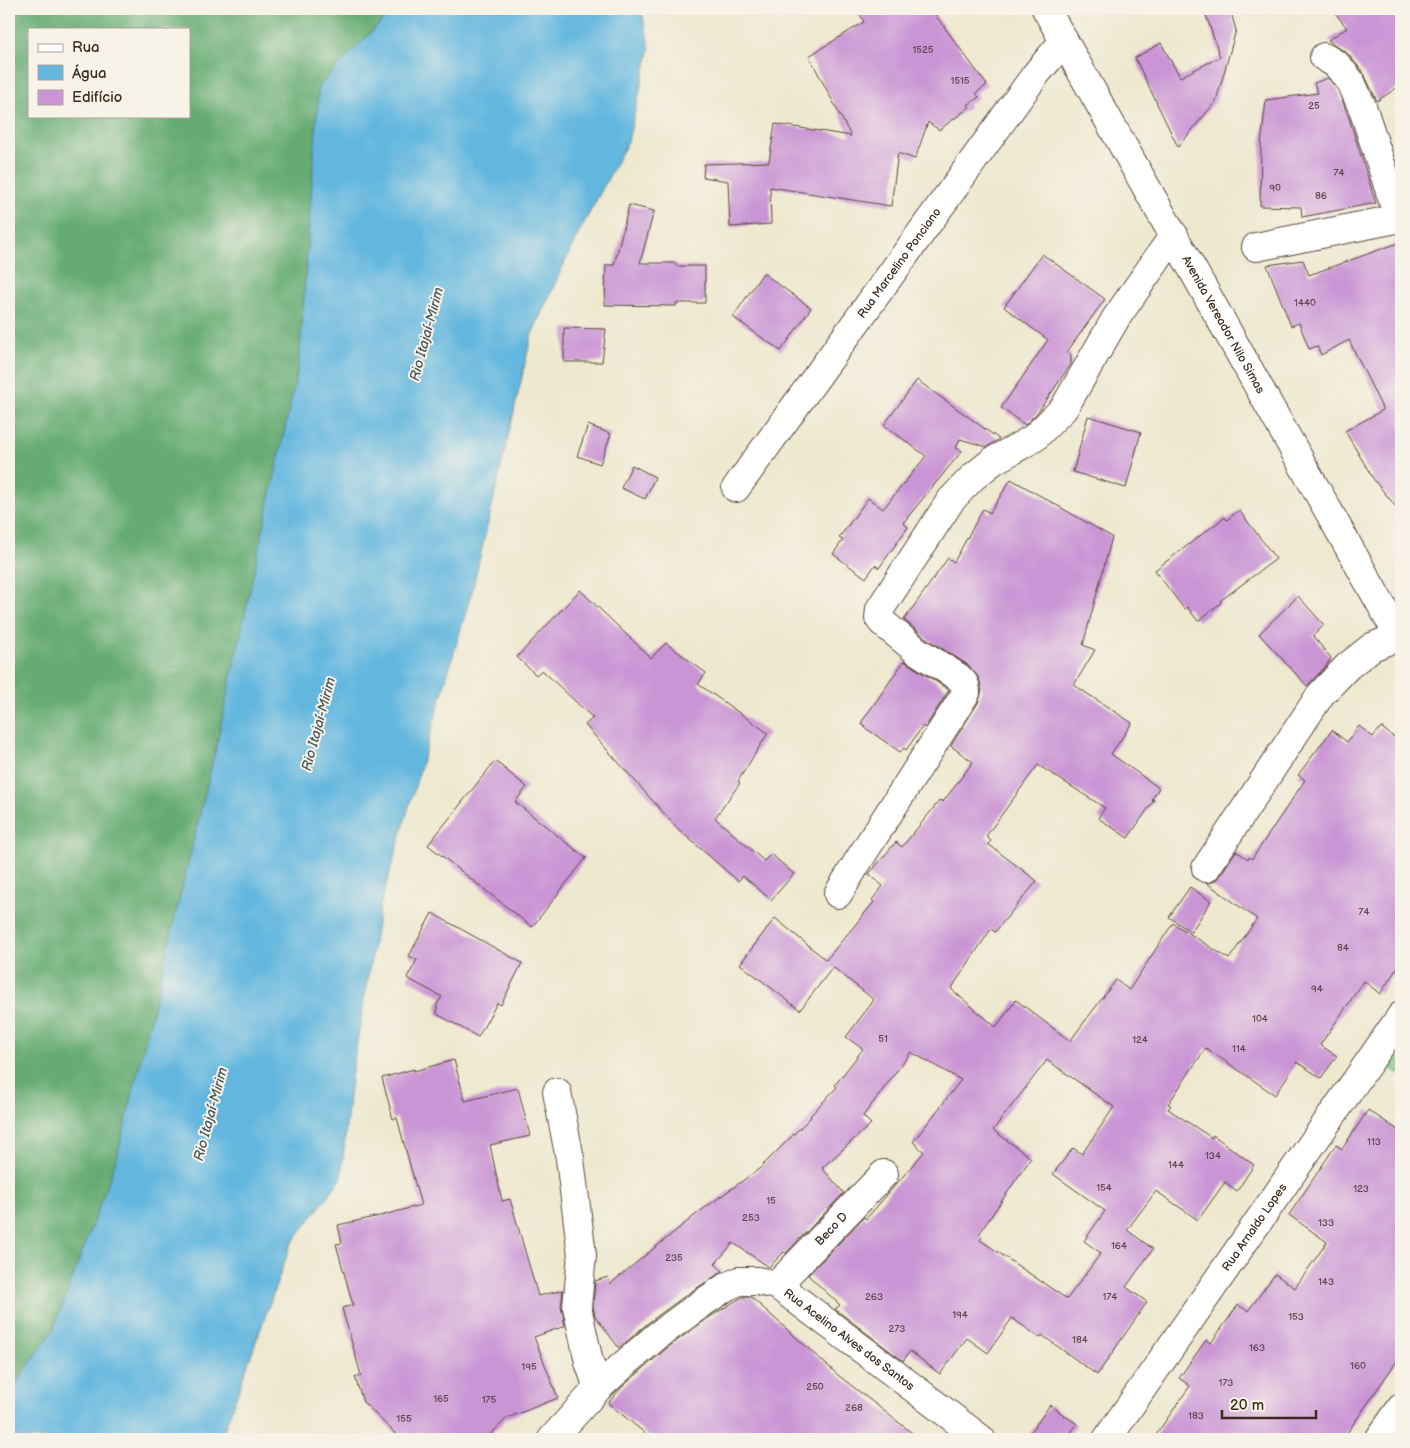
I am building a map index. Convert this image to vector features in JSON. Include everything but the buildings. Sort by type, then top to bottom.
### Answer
[{"type":"street","name":"Avenida Vereador Nilo Simas","points":[[1046,9],[1400,637]]},
{"type":"street","name":"Rua Marcelino Ponciano","points":[[736,488],[1036,74],[1064,41]]},
{"type":"street","points":[[1256,247],[1400,219],[1363,109],[1351,82],[1336,64],[1324,57]]},
{"type":"street","points":[[838,894],[966,693],[964,682],[882,623],[879,618],[880,608],[951,500],[973,477],[986,467],[1034,438],[1064,408],[1116,318],[1174,235]]},
{"type":"street","points":[[1206,868],[1321,694],[1348,666],[1372,647],[1400,637]]},
{"type":"street","name":"Rua Arnaldo Lopes","points":[[1107,1439],[1401,1016]]},
{"type":"street","points":[[558,1092],[570,1159],[582,1255],[578,1307],[589,1362],[598,1388]]},
{"type":"street","name":"Beco D","points":[[777,1285],[884,1174]]},
{"type":"street","name":"Rua Acelino Alves dos Santos","points":[[552,1439],[598,1388],[657,1336],[726,1287],[739,1280],[777,1285],[981,1439]]},
{"type":"street","points":[[1379,1439],[1401,1408]]},
{"type":"green space","points":[[9,9],[394,9],[319,86],[299,364],[215,752],[117,1158],[53,1331],[9,1393]]},
{"type":"green space","points":[[1401,1045],[1401,1076],[1387,1066]]},
{"type":"water","name":"Rio Itajaí-Mirim","points":[[394,9],[641,9],[650,48],[628,141],[574,242],[532,334],[472,591],[380,906],[351,1078],[341,1179],[291,1244],[221,1439],[9,1439],[9,1393],[53,1331],[117,1158],[215,752],[299,364],[319,86]]}]
